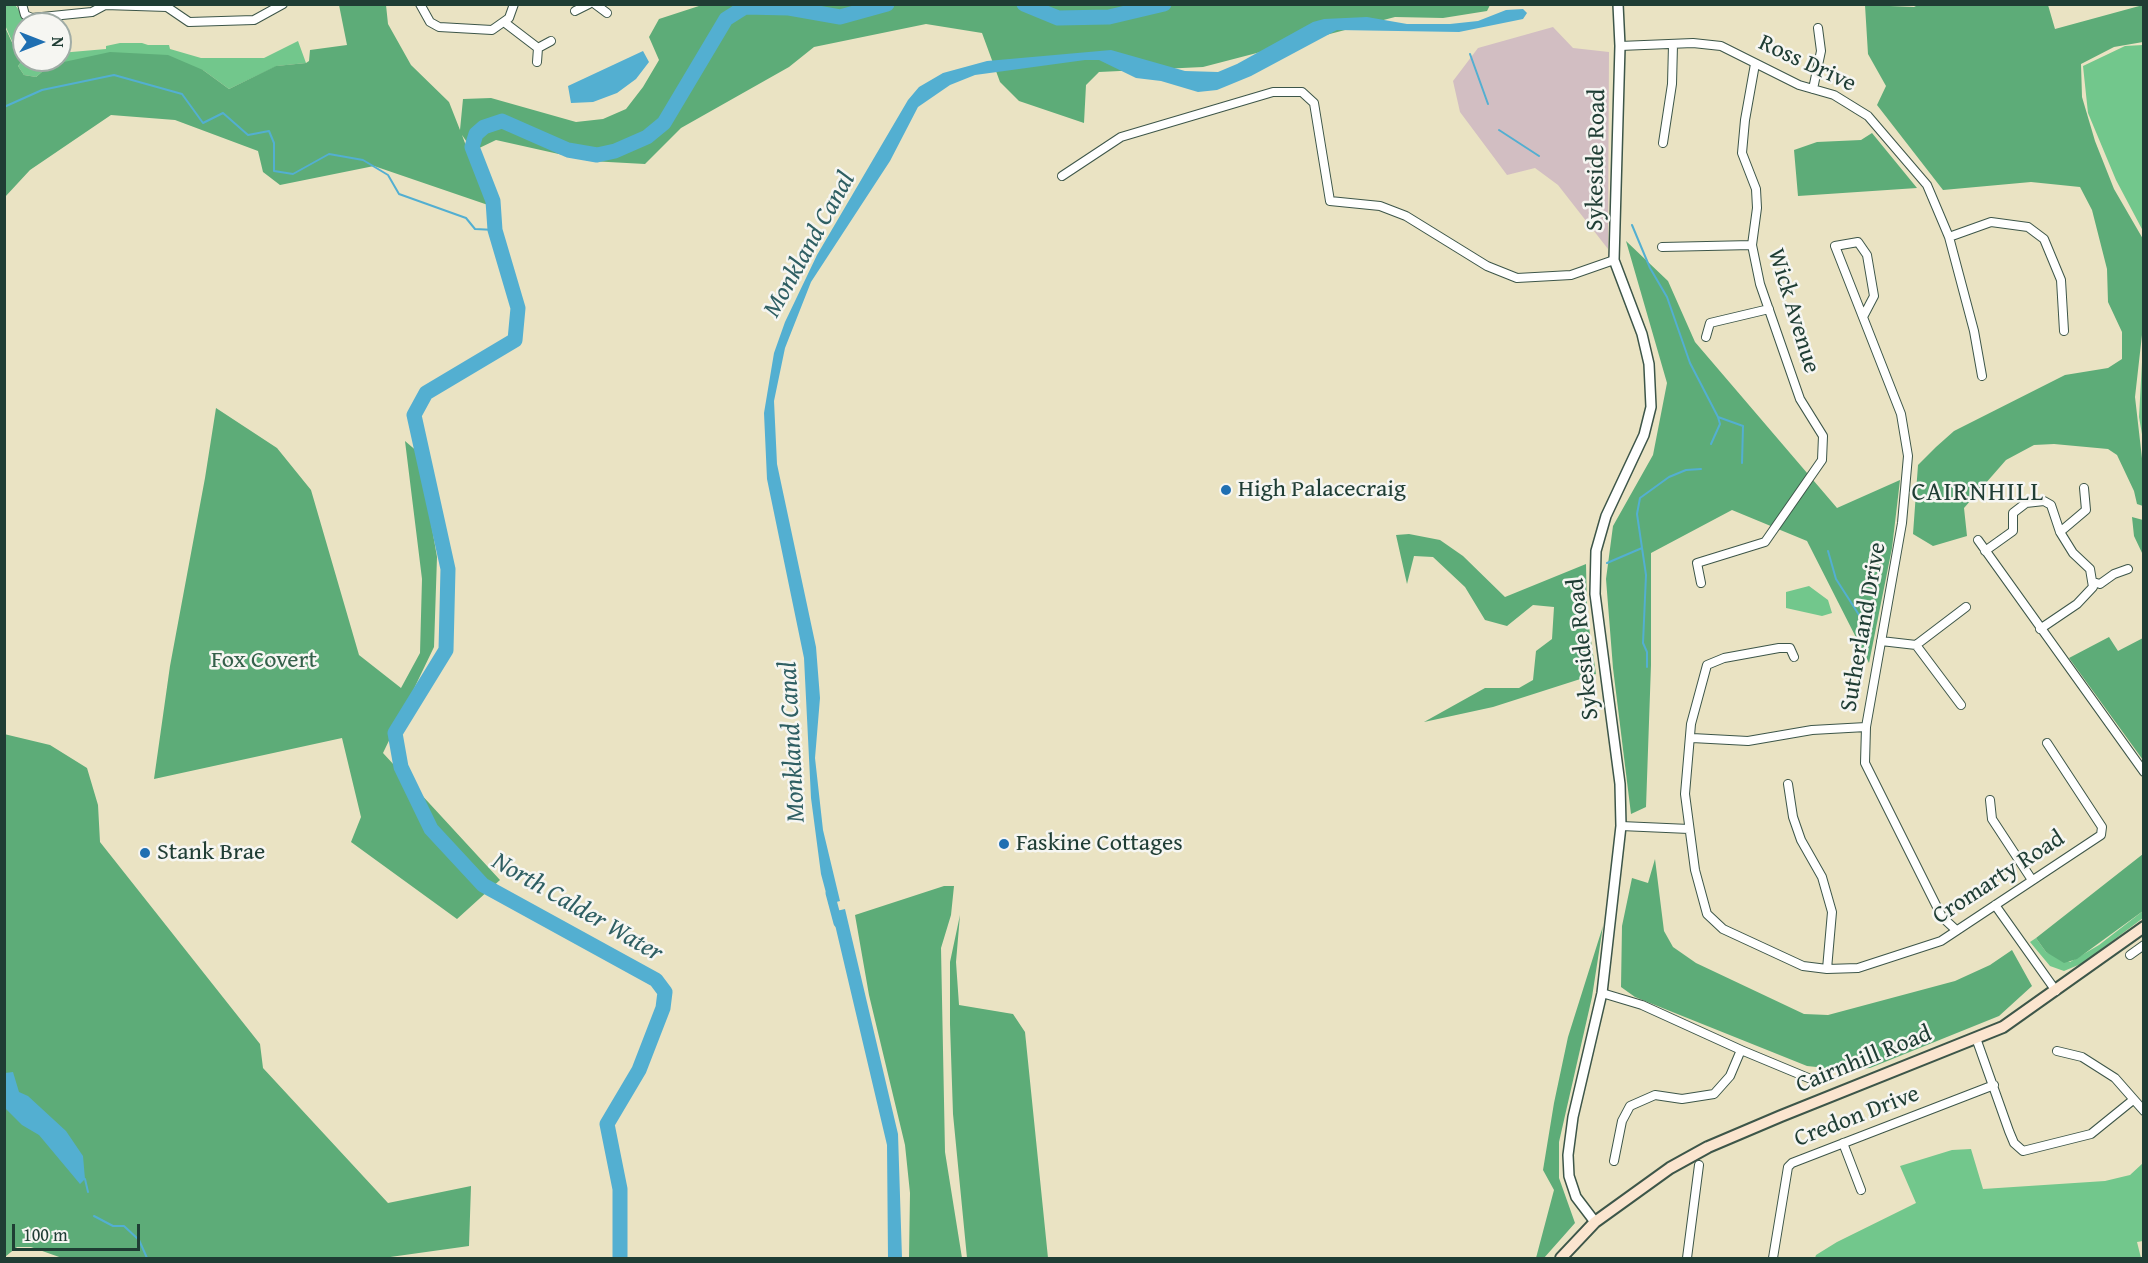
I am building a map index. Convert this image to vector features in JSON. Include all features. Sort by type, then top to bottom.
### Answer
[{"type":"main road","name":"Cairnhill Road","points":[[1566,1257],[1595,1222],[1670,1168],[1708,1147],[2003,1027],[2144,927]]},
{"type":"street","points":[[22,4],[26,15],[32,18],[92,12],[105,5],[167,7],[189,22],[254,20],[284,4]]},
{"type":"street","points":[[420,4],[430,22],[439,27],[492,30],[504,22],[513,10],[514,4]]},
{"type":"street","points":[[575,11],[589,4]]},
{"type":"street","points":[[596,4],[607,13]]},
{"type":"street","name":"Sykeside Road","points":[[1595,1222],[1576,1197],[1569,1176],[1568,1155],[1573,1117],[1602,993],[1621,826],[1620,784],[1604,678],[1595,594],[1596,551],[1606,516],[1644,435],[1651,407],[1651,378],[1641,334],[1614,260],[1620,46],[1618,4]]},
{"type":"street","points":[[504,22],[538,48]]},
{"type":"street","points":[[1813,89],[1821,51],[1818,28]]},
{"type":"street","points":[[538,48],[551,41]]},
{"type":"street","name":"Ross Drive","points":[[1620,46],[1693,43],[1721,46],[1755,64],[1813,89],[1834,95],[1868,116],[1927,185],[1948,237],[1974,331],[1982,376]]},
{"type":"street","points":[[1663,143],[1672,84],[1673,45]]},
{"type":"street","points":[[537,62],[538,48]]},
{"type":"street","name":"Wick Avenue","points":[[1701,583],[1697,563],[1764,542],[1822,460],[1823,436],[1800,399],[1760,284],[1752,245],[1757,208],[1756,189],[1742,153],[1745,120],[1755,64]]},
{"type":"street","points":[[1062,176],[1121,137],[1273,92],[1302,92],[1314,103],[1330,201],[1380,206],[1406,216],[1487,266],[1516,278],[1571,275],[1614,260]]},
{"type":"street","points":[[1948,237],[1991,222],[2028,227],[2044,239],[2061,280],[2064,331]]},
{"type":"street","name":"Sutherland Drive","points":[[1863,316],[1874,296],[1867,255],[1858,242],[1835,246],[1901,414],[1908,456],[1902,523],[1866,727],[1865,763],[1942,917],[1955,929]]},
{"type":"street","points":[[1662,247],[1752,245]]},
{"type":"street","points":[[1706,337],[1710,323],[1769,309]]},
{"type":"street","points":[[2061,532],[2086,510],[2084,488]]},
{"type":"street","points":[[1985,551],[2013,531],[2013,513],[2026,503],[2044,501],[2051,505],[2061,532],[2073,553],[2090,569],[2093,582],[2091,590],[2077,604],[2040,629]]},
{"type":"street","points":[[1978,540],[2144,772]]},
{"type":"street","points":[[2093,582],[2100,584],[2114,574],[2128,569]]},
{"type":"street","points":[[1881,641],[1916,645],[1966,606]]},
{"type":"street","points":[[1916,645],[1960,705]]},
{"type":"street","name":"Cromarty Road","points":[[1794,657],[1790,648],[1779,648],[1724,658],[1707,665],[1691,724],[1692,738],[1685,794],[1695,870],[1703,904],[1711,919],[1723,930],[1803,966],[1827,969],[1858,968],[1941,941],[1955,929],[1965,927],[2032,880],[2101,836],[2102,827],[2048,743]]},
{"type":"street","points":[[1692,738],[1748,741],[1812,730],[1866,727]]},
{"type":"street","points":[[1788,784],[1792,817],[1801,840],[1822,877],[1832,912],[1827,969]]},
{"type":"street","points":[[1990,800],[1992,819],[2032,880]]},
{"type":"street","points":[[1621,826],[1689,829]]},
{"type":"street","points":[[1995,905],[2056,991]]},
{"type":"street","points":[[2130,955],[2144,945]]},
{"type":"street","points":[[1602,993],[1642,1005],[1818,1082]]},
{"type":"street","points":[[1976,1038],[2008,1131],[2014,1143],[2023,1151],[2091,1134],[2133,1100]]},
{"type":"street","points":[[1614,1161],[1622,1121],[1630,1106],[1654,1095],[1682,1099],[1714,1094],[1730,1076],[1741,1050]]},
{"type":"street","points":[[2057,1051],[2082,1057],[2115,1078],[2144,1111]]},
{"type":"street","name":"Credon Drive","points":[[1773,1258],[1788,1167],[1792,1163],[1994,1085]]},
{"type":"street","points":[[1843,1143],[1861,1190]]},
{"type":"street","points":[[1687,1258],[1699,1165]]},
{"type":"shaded area","points":[[1553,27],[1573,48],[1609,52],[1608,249],[1558,185],[1535,168],[1507,175],[1460,112],[1453,81],[1478,48]]},
{"type":"green space","points":[[1920,4],[2048,5],[2055,29],[2143,5],[2143,42],[2114,47],[2081,64],[2082,97],[2095,141],[2114,189],[2143,239],[2143,326],[2135,397],[2143,467],[2143,506],[2137,504],[2134,491],[2117,455],[2108,449],[2054,444],[2034,445],[2006,460],[1964,508],[1967,536],[1933,546],[1913,534],[1918,465],[1954,431],[2065,375],[2108,368],[2122,359],[2122,332],[2108,302],[2107,269],[2092,210],[2080,187],[2031,182],[1943,190],[1877,105],[1886,86],[1868,54],[1865,5],[1914,7]]},
{"type":"green space","points":[[5,5],[15,5],[20,12],[12,12],[12,41],[5,25]]},
{"type":"green space","points":[[339,5],[386,5],[388,24],[411,65],[449,102],[460,130],[463,99],[491,98],[576,122],[603,119],[626,109],[643,87],[659,60],[649,37],[659,19],[702,5],[1490,5],[1487,11],[1443,18],[1395,17],[1203,67],[1099,72],[1086,85],[1084,123],[1019,101],[1000,82],[982,33],[926,24],[814,47],[789,67],[681,128],[645,164],[590,161],[496,140],[473,151],[462,135],[488,205],[374,166],[280,185],[263,172],[258,151],[175,120],[111,115],[30,170],[5,197],[4,25],[12,42],[12,72],[22,72],[24,75],[36,77],[42,72],[72,72],[72,60],[110,52],[168,55],[203,70],[229,89],[276,66],[306,63],[309,61],[310,50],[347,45]]},
{"type":"green space","points":[[298,41],[306,63],[277,66],[229,89],[203,70],[72,66],[72,52],[106,49],[106,46],[120,43],[142,43],[169,45],[170,49],[201,58],[264,58]]},
{"type":"green space","points":[[2144,45],[2143,231],[2116,180],[2088,113],[2083,66],[2125,46]]},
{"type":"green space","points":[[22,72],[42,72],[36,77],[24,75]]},
{"type":"green space","points":[[1872,133],[1917,188],[1798,196],[1794,150],[1817,142],[1861,140]]},
{"type":"green space","points":[[1626,241],[1668,281],[1695,342],[1837,508],[1900,480],[1892,548],[1869,663],[1807,541],[1732,510],[1651,553],[1651,665],[1646,807],[1631,814],[1613,668],[1606,579],[1613,526],[1653,455],[1667,383]]},
{"type":"green space","points":[[2143,344],[2143,440],[2139,417]]},
{"type":"green space","name":"Fox Covert","points":[[216,408],[277,448],[311,490],[359,655],[401,688],[420,653],[422,579],[405,441],[419,453],[437,557],[434,647],[383,753],[500,880],[457,919],[351,842],[361,817],[342,738],[154,779],[170,666]]},
{"type":"green space","points":[[2132,517],[2143,520],[2143,555],[2134,536]]},
{"type":"green space","points":[[1409,534],[1440,540],[1463,556],[1505,597],[1586,564],[1587,614],[1596,674],[1493,707],[1424,722],[1485,688],[1519,688],[1533,680],[1536,651],[1552,639],[1554,607],[1533,605],[1507,626],[1485,620],[1465,587],[1433,557],[1414,556],[1407,584],[1396,535]]},
{"type":"green space","points":[[1809,586],[1828,600],[1832,613],[1822,616],[1786,608],[1786,592]]},
{"type":"green space","points":[[2109,637],[2118,651],[2143,638],[2143,760],[2069,658]]},
{"type":"green space","points":[[4,734],[50,745],[87,768],[98,805],[100,842],[260,1044],[263,1068],[388,1203],[471,1186],[469,1246],[383,1258],[62,1258],[31,1247],[17,1247],[5,1257]]},
{"type":"green space","points":[[2143,854],[2143,911],[2077,959],[2064,963],[2046,952],[2036,938]]},
{"type":"green space","points":[[1655,859],[1664,931],[1673,947],[1696,963],[1804,1014],[1828,1015],[1955,981],[1990,965],[2012,950],[2032,986],[1999,1016],[1870,1068],[1845,1070],[1807,1066],[1635,997],[1621,987],[1622,926],[1632,878],[1648,883]]},
{"type":"green space","points":[[944,886],[954,886],[951,915],[941,948],[945,1152],[962,1258],[909,1258],[910,1193],[905,1145],[869,995],[855,915]]},
{"type":"green space","points":[[2143,911],[2143,918],[2083,963],[2064,971],[2050,966],[2030,942],[2036,938],[2046,952],[2070,962],[2099,945]]},
{"type":"green space","points":[[960,915],[956,962],[959,1005],[1013,1014],[1025,1032],[1048,1258],[967,1258],[953,1114],[950,1024],[950,962]]},
{"type":"green space","points":[[1603,926],[1592,997],[1559,1142],[1559,1178],[1575,1223],[1544,1258],[1536,1258],[1554,1190],[1543,1170],[1554,1103],[1568,1037]]},
{"type":"green space","points":[[1971,1149],[1983,1189],[2105,1181],[2130,1175],[2143,1163],[2143,1241],[2137,1242],[2141,1258],[1815,1258],[1816,1255],[1837,1242],[1916,1203],[1900,1166],[1952,1150]]},
{"type":"water","points":[[1523,9],[1527,13],[1523,19],[1459,32],[1337,30],[1251,76],[1217,90],[1198,92],[1161,81],[1136,78],[1099,60],[1085,60],[975,75],[950,85],[918,107],[890,161],[811,282],[785,348],[774,401],[777,464],[816,647],[820,698],[815,758],[823,830],[840,901],[829,904],[821,874],[811,798],[804,658],[767,479],[764,413],[774,353],[785,322],[817,255],[908,100],[919,87],[943,73],[987,61],[1111,50],[1185,71],[1218,72],[1313,22],[1324,19],[1367,17],[1407,24],[1450,24],[1478,21],[1506,10]]},
{"type":"water","points":[[643,51],[649,62],[636,79],[617,93],[593,102],[571,103],[568,86]]},
{"type":"water","points":[[845,909],[898,1134],[902,1258],[888,1258],[887,1145],[832,912]]},
{"type":"water","points":[[13,1072],[19,1092],[28,1096],[66,1131],[83,1156],[85,1179],[80,1184],[39,1135],[22,1125],[5,1108],[5,1073]]},
{"type":"waterway","name":"North Calder Water","points":[[620,1258],[620,1189],[607,1124],[639,1070],[663,1008],[665,992],[656,980],[483,885],[431,829],[401,767],[395,733],[446,650],[448,569],[414,415],[426,393],[515,340],[518,308],[495,230],[493,201],[472,147],[476,134],[484,127],[502,121],[568,150],[597,155],[615,151],[647,137],[664,123],[726,19],[745,7],[789,8],[840,17],[887,4]]},
{"type":"waterway","name":"North Calder Water","points":[[1024,4],[1058,18],[1109,17],[1164,4]]},
{"type":"waterway","points":[[1470,54],[1488,104]]},
{"type":"waterway","points":[[4,107],[42,90],[114,75],[182,94],[203,123],[223,113],[248,135],[269,131],[274,143],[274,171],[293,174],[329,154],[363,160],[388,175],[399,194],[466,218],[475,229],[495,230]]},
{"type":"waterway","points":[[1499,130],[1539,156]]},
{"type":"waterway","points":[[1632,225],[1650,268],[1667,297],[1690,363],[1718,417],[1743,426],[1742,463]]},
{"type":"waterway","points":[[1711,444],[1720,424],[1718,417]]},
{"type":"waterway","points":[[1647,667],[1647,652],[1643,643],[1646,575],[1637,514],[1640,498],[1669,477],[1686,470],[1701,469]]},
{"type":"waterway","points":[[1607,563],[1642,548]]},
{"type":"waterway","points":[[1828,551],[1836,579],[1861,618]]},
{"type":"waterway","name":"Monkland Canal","points":[[830,893],[838,923]]},
{"type":"waterway","points":[[85,1179],[88,1192]]},
{"type":"waterway","points":[[94,1216],[113,1226],[124,1226],[139,1240],[147,1258]]},
{"type":"place","name":"High Palacecraig","points":[[1226,490]]},
{"type":"place","name":"Faskine Cottages","points":[[1004,844]]},
{"type":"place","name":"Stank Brae","points":[[145,853]]},
{"type":"district","name":"CAIRNHILL","points":[[1978,493]]}]
